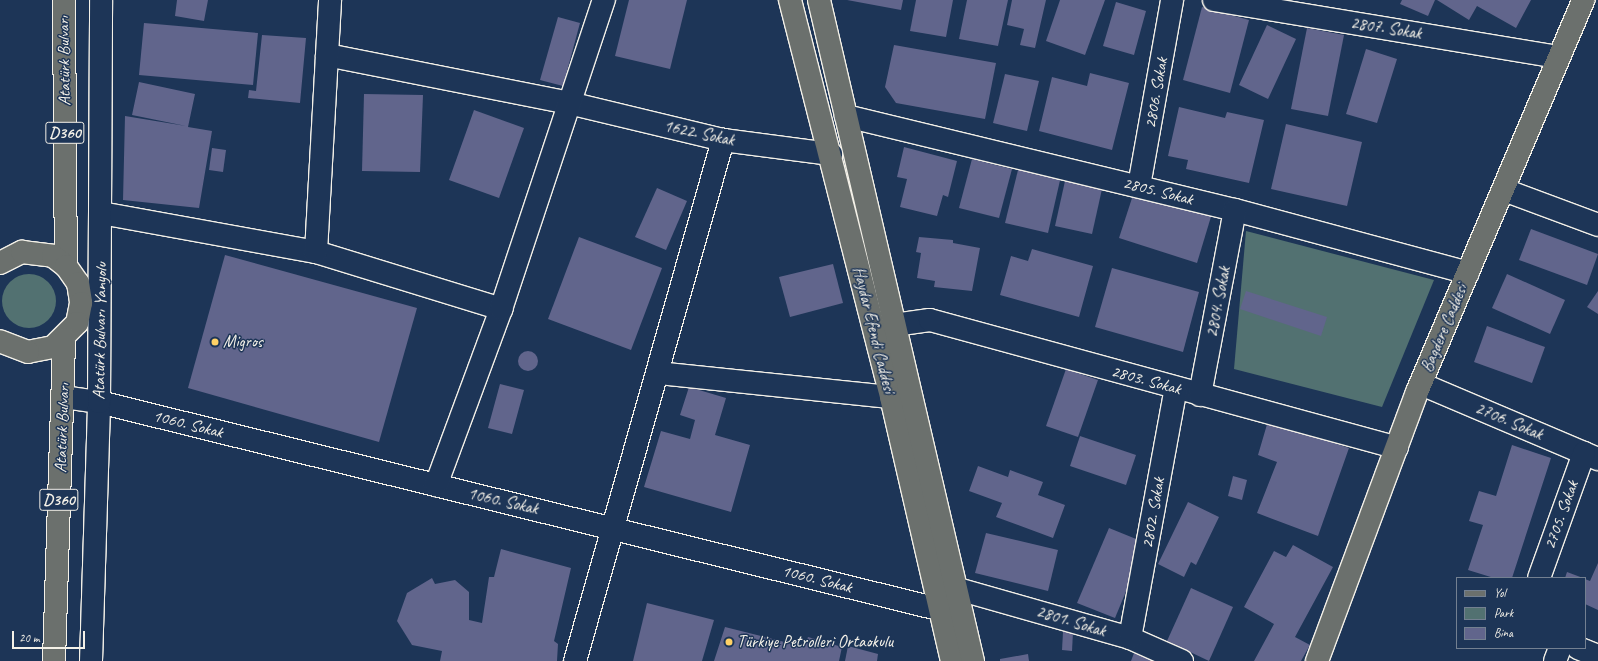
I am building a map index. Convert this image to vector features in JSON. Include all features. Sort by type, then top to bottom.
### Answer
[{"type":"main road","name":"Atatürk Bulvarı","points":[[64,0],[66,266]]},
{"type":"main road","name":"Haydar Efendi Caddesi","points":[[790,0],[832,154],[942,610],[952,661]]},
{"type":"main road","name":"Haydar Efendi Caddesi","points":[[819,0],[894,324],[958,589],[973,661]]},
{"type":"main road","name":"Bagdere Caddesi","points":[[1317,661],[1421,384],[1504,190],[1582,0]]},
{"type":"main road","points":[[0,263],[22,252],[37,252],[66,266],[78,283],[81,303],[77,323],[64,339],[41,351],[28,352],[0,341]]},
{"type":"main road","name":"Atatürk Bulvarı","points":[[54,661],[64,339]]},
{"type":"street","name":"Atatürk Bulvarı Yanyolu","points":[[91,661],[99,402],[101,0]]},
{"type":"street","points":[[316,252],[330,0]]},
{"type":"street","points":[[436,485],[501,309],[568,103],[604,0]]},
{"type":"street","name":"2806. Sokak","points":[[1139,186],[1172,0]]},
{"type":"street","name":"2807. Sokak","points":[[1214,0],[1288,6],[1558,57]]},
{"type":"street","name":"1622. Sokak","points":[[327,55],[568,103],[723,140],[832,154]]},
{"type":"street","name":"2805. Sokak","points":[[846,116],[1236,210],[1468,273]]},
{"type":"street","points":[[575,661],[612,526],[658,372],[723,140]]},
{"type":"street","points":[[1504,190],[1598,225]]},
{"type":"street","name":"2804. Sokak","points":[[1200,395],[1236,210]]},
{"type":"street","points":[[101,213],[316,252],[501,309]]},
{"type":"street","name":"2803. Sokak","points":[[894,324],[930,320],[1397,448]]},
{"type":"street","points":[[658,372],[891,397]]},
{"type":"street","name":"2706. Sokak","points":[[1421,384],[1591,456]]},
{"type":"street","name":"2802. Sokak","points":[[1130,638],[1176,388]]},
{"type":"street","name":"1060. Sokak","points":[[63,397],[99,402],[436,485],[612,526],[942,610]]},
{"type":"street","name":"2705. Sokak","points":[[1539,577],[1591,456]]},
{"type":"street","name":"2801. Sokak","points":[[958,589],[1130,638],[1182,661]]},
{"type":"street","points":[[1555,661],[1560,649]]},
{"type":"street","points":[[1580,649],[1598,656]]},
{"type":"green space","points":[[1246,231],[1434,280],[1382,407],[1234,369]]},
{"type":"green space","points":[[24,274],[34,274],[44,278],[52,286],[56,296],[56,306],[52,316],[44,324],[34,328],[24,328],[14,324],[6,316],[2,306],[2,296],[6,286],[14,278]]},
{"type":"building","points":[[177,0],[208,0],[204,21],[175,16]]},
{"type":"building","points":[[629,0],[687,0],[670,69],[615,56]]},
{"type":"building","points":[[847,0],[903,0],[901,10]]},
{"type":"building","points":[[916,0],[953,0],[946,37],[910,31]]},
{"type":"building","points":[[967,0],[1008,0],[998,46],[959,39]]},
{"type":"building","points":[[1012,0],[1046,0],[1035,48],[1020,45],[1024,29],[1007,25]]},
{"type":"building","points":[[1060,0],[1105,0],[1085,55],[1046,41]]},
{"type":"building","points":[[1402,0],[1435,0],[1428,16],[1400,4]]},
{"type":"building","points":[[1437,0],[1531,0],[1516,28],[1477,6],[1469,20]]},
{"type":"building","points":[[1116,2],[1146,11],[1134,55],[1103,46]]},
{"type":"building","points":[[1202,7],[1249,20],[1230,93],[1183,80]]},
{"type":"building","points":[[558,17],[580,23],[563,86],[540,80]]},
{"type":"building","points":[[144,23],[258,33],[253,85],[139,75]]},
{"type":"building","points":[[1267,25],[1296,39],[1268,99],[1239,85]]},
{"type":"building","points":[[1307,28],[1344,35],[1328,116],[1291,109]]},
{"type":"building","points":[[262,35],[306,38],[300,103],[248,98],[249,90],[256,91]]},
{"type":"building","points":[[894,45],[996,63],[985,119],[896,103],[885,87]]},
{"type":"building","points":[[1366,49],[1397,59],[1377,123],[1346,114]]},
{"type":"building","points":[[1090,73],[1129,83],[1112,150],[1039,131],[1052,77],[1087,86]]},
{"type":"building","points":[[1005,74],[1039,81],[1027,131],[993,123]]},
{"type":"building","points":[[139,82],[195,94],[188,127],[212,131],[199,208],[123,200],[125,116],[186,126],[132,115]]},
{"type":"building","points":[[364,94],[423,95],[420,172],[362,171]]},
{"type":"building","points":[[1179,107],[1225,118],[1227,112],[1264,120],[1249,183],[1186,169],[1188,160],[1168,156]]},
{"type":"building","points":[[474,110],[524,128],[499,198],[449,180]]},
{"type":"building","points":[[1286,124],[1362,142],[1347,206],[1271,189]]},
{"type":"building","points":[[904,147],[957,161],[948,197],[943,195],[937,216],[900,207],[907,179],[897,177]]},
{"type":"building","points":[[212,148],[226,150],[223,172],[209,170]]},
{"type":"building","points":[[972,159],[1012,169],[999,218],[959,208]]},
{"type":"building","points":[[1019,166],[1061,176],[1048,233],[1005,223]]},
{"type":"building","points":[[1065,181],[1102,189],[1092,234],[1055,226]]},
{"type":"building","points":[[657,188],[687,201],[666,250],[635,237]]},
{"type":"building","points":[[1133,195],[1213,210],[1197,263],[1119,238]]},
{"type":"building","points":[[1531,229],[1598,254],[1587,285],[1519,260]]},
{"type":"building","points":[[579,237],[662,268],[631,350],[548,319]]},
{"type":"building","points":[[919,237],[953,240],[953,243],[980,248],[972,291],[934,287],[935,281],[917,278],[921,253],[916,252]]},
{"type":"building","points":[[1032,249],[1093,266],[1079,317],[1000,295],[1011,256],[1028,261]]},
{"type":"building","points":[[225,255],[417,308],[379,442],[188,388]]},
{"type":"building","points":[[833,264],[843,303],[790,317],[779,277]]},
{"type":"building","points":[[1112,268],[1199,292],[1183,352],[1095,327]]},
{"type":"building","points":[[1507,274],[1565,300],[1550,334],[1492,308]]},
{"type":"building","points":[[1246,291],[1327,317],[1321,336],[1240,309]]},
{"type":"building","points":[[1598,291],[1598,314],[1587,307]]},
{"type":"building","points":[[1487,326],[1545,347],[1532,383],[1474,362]]},
{"type":"building","points":[[524,351],[532,351],[538,357],[538,365],[532,371],[524,371],[518,365],[518,357]]},
{"type":"building","points":[[1066,369],[1098,380],[1078,437],[1046,426]]},
{"type":"building","points":[[500,384],[524,390],[512,434],[488,428]]},
{"type":"building","points":[[689,387],[726,398],[715,435],[750,445],[731,512],[644,487],[661,431],[690,439],[695,420],[680,415]]},
{"type":"building","points":[[1268,421],[1349,448],[1318,536],[1257,513],[1277,462],[1258,455]]},
{"type":"building","points":[[1080,436],[1136,455],[1126,485],[1070,466]]},
{"type":"building","points":[[1512,445],[1551,458],[1512,577],[1491,577],[1468,570],[1483,525],[1469,521],[1479,491],[1496,496]]},
{"type":"building","points":[[978,466],[1008,477],[1010,470],[1043,482],[1038,495],[1065,505],[1053,538],[996,517],[1002,503],[969,491]]},
{"type":"building","points":[[1233,476],[1247,480],[1242,500],[1228,496]]},
{"type":"building","points":[[1188,502],[1219,517],[1196,565],[1191,562],[1184,577],[1158,564]]},
{"type":"building","points":[[1109,528],[1146,543],[1115,618],[1077,603]]},
{"type":"building","points":[[986,533],[1058,550],[1048,591],[975,573]]},
{"type":"building","points":[[1293,545],[1333,567],[1295,637],[1310,645],[1301,661],[1254,661],[1274,624],[1244,607],[1274,551],[1286,557]]},
{"type":"building","points":[[501,549],[571,568],[554,641],[558,644],[557,661],[440,661],[442,651],[412,645],[397,621],[407,593],[432,578],[435,584],[455,580],[469,592],[469,620],[482,623],[489,577],[494,577]]},
{"type":"building","points":[[1598,563],[1598,610],[1586,604],[1586,579],[1590,581]]},
{"type":"building","points":[[1567,572],[1580,577],[1565,577]]},
{"type":"building","points":[[1191,588],[1233,607],[1209,661],[1167,641]]},
{"type":"building","points":[[647,603],[714,620],[702,661],[633,661]]},
{"type":"building","points":[[725,627],[804,647],[808,637],[842,647],[839,661],[714,661]]},
{"type":"building","points":[[1063,632],[1073,632],[1072,651],[1062,650]]},
{"type":"building","points":[[848,646],[878,654],[877,661],[845,661]]},
{"type":"building","points":[[1134,653],[1154,661],[1131,661]]},
{"type":"building","points":[[1028,654],[1029,661],[1000,661],[1000,659]]},
{"type":"place","name":"Migros","points":[[215,342]]},
{"type":"place","name":"Türkiye Petrolleri Ortaokulu","points":[[729,642]]}]
